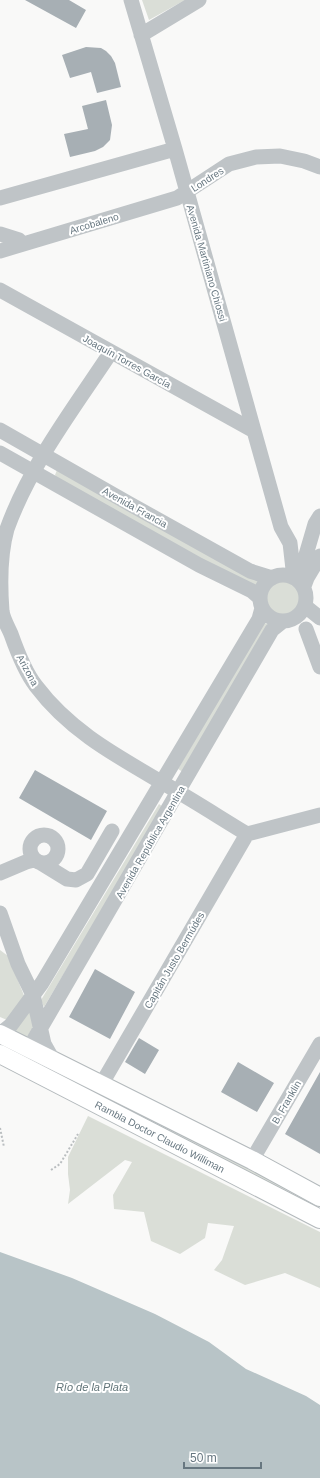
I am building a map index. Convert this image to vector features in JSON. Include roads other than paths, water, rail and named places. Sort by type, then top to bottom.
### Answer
[{"type":"main road","name":"Rambla Doctor Claudio Williman","points":[[0,1034],[252,1160],[320,1197]]},
{"type":"main road","name":"Rambla Doctor Claudio Williman","points":[[8,1058],[320,1217]]},
{"type":"street","name":"Avenida Martiniano Chiossi","points":[[130,0],[175,150],[282,527],[290,580]]},
{"type":"street","points":[[141,35],[199,0]]},
{"type":"street","points":[[0,198],[175,150]]},
{"type":"street","name":"Londres","points":[[186,192],[228,164],[256,157],[280,156],[304,161],[320,167]]},
{"type":"street","name":"Arcobaleno","points":[[0,251],[177,198],[186,192]]},
{"type":"street","points":[[0,234],[19,240],[23,244]]},
{"type":"street","name":"Joaquín Torres García","points":[[0,290],[254,431]]},
{"type":"street","name":"Arizona","points":[[111,352],[32,472],[19,498],[6,531],[0,563],[4,631],[19,654],[35,685],[58,711],[84,735],[117,757],[179,792],[247,834]]},
{"type":"street","name":"Avenida Francia","points":[[0,430],[250,571],[290,580]]},
{"type":"street","name":"Avenida Francia","points":[[0,453],[199,565],[252,591],[261,603]]},
{"type":"street","points":[[290,580],[303,565],[315,524],[320,516]]},
{"type":"street","points":[[320,556],[307,578],[264,585],[261,603],[270,618],[287,621],[320,635]]},
{"type":"street","points":[[287,621],[300,614],[306,606],[306,596],[290,580]]},
{"type":"street","name":"Avenida República Argentina","points":[[0,1034],[11,1025],[42,983],[259,619],[261,603]]},
{"type":"street","points":[[306,606],[320,618]]},
{"type":"street","name":"Avenida República Argentina","points":[[8,1058],[29,1048],[272,630],[287,621]]},
{"type":"street","points":[[306,629],[320,667]]},
{"type":"street","points":[[247,834],[320,815]]},
{"type":"street","points":[[0,862],[25,854],[35,857],[67,879],[76,880],[87,874],[112,831]]},
{"type":"street","name":"Capitán Justo Bermúdes","points":[[101,1085],[247,834]]},
{"type":"street","points":[[0,873],[35,857]]},
{"type":"street","points":[[0,913],[18,964],[33,996],[44,1044],[53,1060]]},
{"type":"street","name":"B. Franklin","points":[[252,1160],[320,1044]]},
{"type":"water","name":"Río de la Plata","points":[[0,1252],[72,1278],[155,1314],[209,1342],[246,1369],[306,1396],[320,1405],[320,1478],[0,1478]]}]
